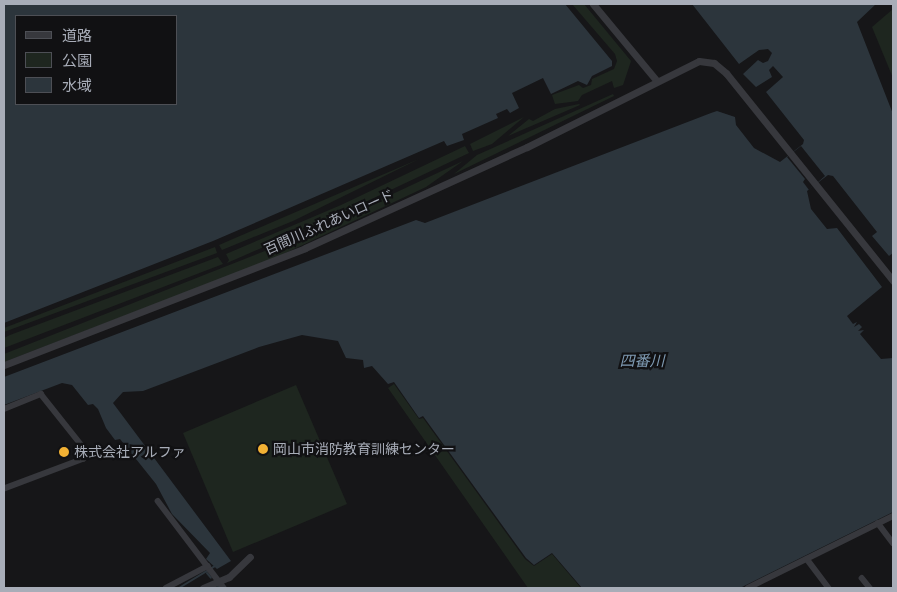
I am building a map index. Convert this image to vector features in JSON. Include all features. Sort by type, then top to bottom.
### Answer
[{"type":"street","points":[[593,4],[656,80]]},
{"type":"street","name":"百間川ふれあいロード","points":[[4,364],[305,248],[536,142],[692,62],[714,63],[726,72],[893,281]]},
{"type":"street","points":[[4,409],[41,394],[88,453],[84,459],[4,489]]},
{"type":"street","points":[[158,501],[224,588]]},
{"type":"street","points":[[748,588],[893,516]]},
{"type":"street","points":[[878,523],[893,544]]},
{"type":"street","points":[[203,588],[229,577],[250,557]]},
{"type":"street","points":[[807,558],[829,588]]},
{"type":"street","points":[[166,588],[210,569]]},
{"type":"street","points":[[862,578],[870,588]]},
{"type":"green space","points":[[572,4],[584,4],[631,61],[623,85],[614,88],[612,81],[582,95],[578,101],[555,104],[552,95],[579,85],[583,88],[591,85],[592,79],[614,69],[617,61],[615,54]]},
{"type":"green space","points":[[893,9],[893,78],[872,27]]},
{"type":"green space","points":[[613,94],[614,96],[454,174],[477,155]]},
{"type":"green space","points":[[579,104],[508,136],[529,119],[533,121],[555,109]]},
{"type":"green space","points":[[524,117],[492,144],[473,151],[470,144]]},
{"type":"green space","points":[[465,146],[469,153],[344,212],[227,263],[229,260],[226,254],[341,205]]},
{"type":"green space","points":[[419,159],[293,221],[222,250],[219,245]]},
{"type":"green space","points":[[463,161],[426,187],[275,258],[4,362],[4,354],[303,236]]},
{"type":"green space","points":[[215,247],[217,253],[4,332],[4,328]]},
{"type":"green space","points":[[218,257],[223,264],[4,348],[4,338],[10,335]]},
{"type":"green space","points":[[394,384],[419,419],[423,418],[525,559],[534,566],[552,554],[581,588],[528,588],[388,388]]},
{"type":"green space","points":[[296,385],[347,504],[233,552],[183,433]]},
{"type":"water","points":[[4,4],[565,4],[612,61],[612,66],[592,76],[587,85],[578,81],[551,94],[543,78],[512,93],[519,108],[510,113],[507,109],[496,114],[498,118],[462,134],[464,140],[447,146],[444,141],[213,241],[4,323]]},
{"type":"water","name":"四番川","points":[[692,4],[876,4],[857,22],[893,114],[893,253],[889,256],[872,236],[877,232],[833,176],[828,175],[807,191],[811,209],[827,229],[837,228],[882,287],[847,316],[853,324],[857,322],[854,327],[859,324],[862,327],[858,331],[864,330],[860,334],[881,359],[893,358],[893,512],[740,588],[582,588],[552,553],[534,565],[526,558],[423,416],[419,418],[394,382],[388,384],[372,366],[364,368],[363,360],[346,358],[338,341],[302,335],[259,347],[143,391],[123,392],[113,403],[231,561],[217,569],[206,559],[210,553],[172,514],[156,484],[120,439],[115,440],[106,428],[98,409],[93,404],[88,405],[72,385],[62,383],[4,405],[4,377],[416,220],[425,223],[717,111],[735,117],[736,125],[754,148],[780,162],[803,144],[804,140],[766,92],[783,77],[773,66],[769,70],[772,77],[756,87],[743,74],[758,60],[763,63],[768,61],[772,53],[768,49],[759,50],[739,64]]},
{"type":"pier","points":[[801,146],[825,176],[809,190],[803,182],[805,179],[787,157]]},
{"type":"waterway","points":[[179,588],[215,566]]},
{"type":"waterway","points":[[207,573],[211,578]]},
{"type":"place","name":"岡山市消防教育訓練センター","points":[[263,449]]},
{"type":"place","name":"株式会社アルファ","points":[[64,452]]}]
